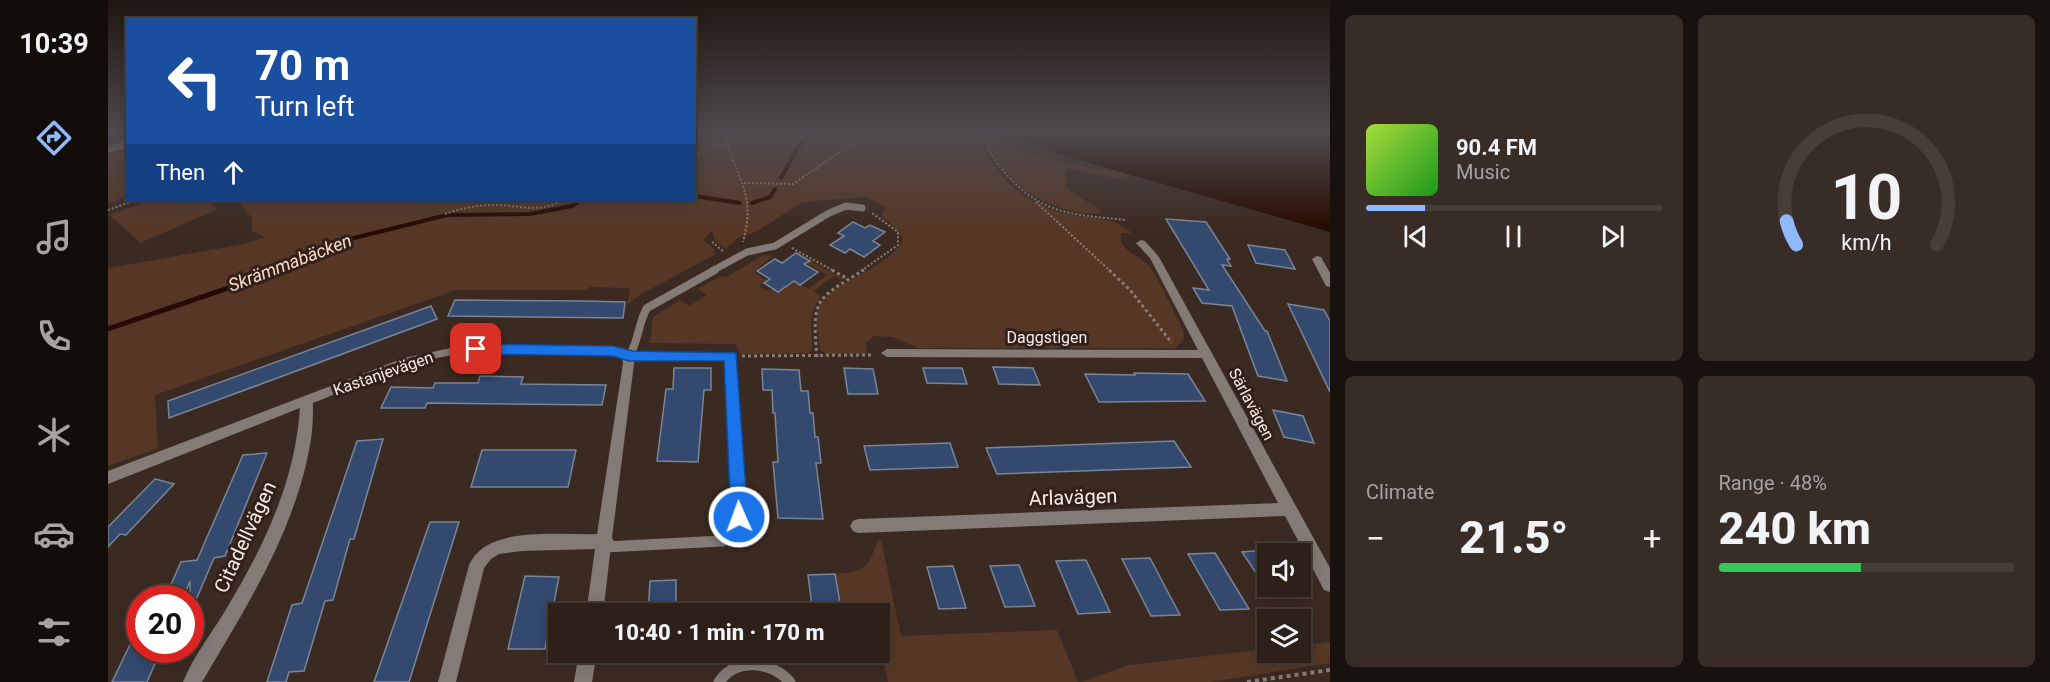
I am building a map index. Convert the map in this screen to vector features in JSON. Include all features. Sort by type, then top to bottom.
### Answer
[{"type":"street","name":"Särlavägen","points":[[1141,243],[1154,257],[1330,584]]},
{"type":"street","points":[[1317,259],[1330,283]]},
{"type":"street","name":"Kastanjevägen","points":[[108,478],[408,361],[460,350],[613,351],[624,352],[629,356]]},
{"type":"street","name":"Daggstigen","points":[[887,353],[1206,354]]},
{"type":"street","points":[[596,603],[629,356]]},
{"type":"street","name":"Citadellvägen","points":[[192,682],[249,584],[275,533],[295,483],[306,433],[307,400]]},
{"type":"street","name":"Arlavägen","points":[[858,526],[1289,510]]},
{"type":"street","points":[[447,682],[477,565],[484,555],[496,548],[517,545],[605,544]]},
{"type":"street","points":[[583,682],[586,663]]},
{"type":"lane","points":[[629,356],[637,344],[643,313],[647,308],[747,252],[775,246],[837,209],[846,206],[862,208]]},
{"type":"lane","points":[[605,544],[722,541],[731,537],[737,528],[739,517],[731,356],[629,356]]},
{"type":"lane","points":[[719,682],[721,677],[730,670],[749,664],[766,665],[786,675],[790,682]]},
{"type":"path","points":[[736,165],[744,183],[750,219],[742,245]]},
{"type":"path","points":[[744,183],[793,184],[821,165]]},
{"type":"path","points":[[998,165],[1026,195],[1130,290],[1180,354]]},
{"type":"path","points":[[108,210],[133,201]]},
{"type":"path","points":[[445,214],[495,205],[527,211],[549,208],[562,201]]},
{"type":"path","points":[[1036,202],[1067,212],[1126,220]]},
{"type":"path","points":[[817,357],[816,308],[824,296],[848,279],[860,274],[898,245],[898,232],[880,217],[862,208]]},
{"type":"path","points":[[712,242],[724,252]]},
{"type":"path","points":[[782,242],[848,279]]},
{"type":"path","points":[[731,356],[863,357],[887,353]]},
{"type":"path","points":[[1247,682],[1330,670]]},
{"type":"shaded area","points":[[108,165],[126,165],[126,196],[108,204]]},
{"type":"shaded area","points":[[696,165],[993,165],[1024,195],[1052,210],[1108,220],[1132,233],[1121,233],[1122,244],[1151,269],[1184,332],[1183,340],[1175,348],[918,348],[893,337],[874,336],[866,343],[867,354],[826,354],[820,349],[817,326],[817,312],[822,302],[831,292],[886,259],[897,249],[903,238],[889,222],[881,217],[885,207],[867,197],[802,202],[758,231],[739,237],[726,249],[715,241],[712,231],[703,240],[713,248],[716,254],[643,293],[627,305],[630,288],[456,290],[155,395],[158,448],[108,466],[108,268],[245,244],[264,237],[252,231],[252,218],[237,201],[696,201]]},
{"type":"shaded area","points":[[1001,165],[1075,165],[1127,174],[1129,181],[1065,168],[1067,189],[1099,209],[1101,213],[1094,214],[1073,211],[1044,201],[1019,185]]},
{"type":"shaded area","points":[[1096,165],[1330,165],[1330,232]]},
{"type":"shaded area","points":[[147,201],[206,201],[218,209],[140,243],[110,215]]},
{"type":"shaded area","points":[[763,255],[772,256],[754,272],[767,281],[759,286],[766,291],[794,281],[808,289],[827,275],[807,263],[810,261],[844,279],[834,276],[813,291],[821,296],[813,310],[812,351],[808,353],[740,354],[736,344],[650,343],[653,317],[680,300],[689,306],[707,295],[698,289],[721,276],[727,277]]},
{"type":"shaded area","points":[[881,540],[901,636],[1057,630],[1078,682],[888,682],[884,663],[890,663],[890,603],[840,603],[835,574],[852,572],[864,567],[871,558],[877,541]]},
{"type":"shaded area","points":[[1330,642],[1330,663],[1210,682],[1081,682],[1129,665],[1257,650],[1257,663],[1311,663],[1311,644]]},
{"type":"building","points":[[1166,219],[1206,222],[1230,259],[1227,259],[1231,266],[1222,265],[1267,331],[1287,381],[1258,376],[1232,306],[1202,303],[1193,288],[1209,290]]},
{"type":"building","points":[[853,222],[865,228],[870,225],[885,232],[873,241],[880,245],[864,257],[850,249],[845,253],[830,245],[844,236],[838,233]]},
{"type":"building","points":[[1248,245],[1285,250],[1295,269],[1256,263]]},
{"type":"building","points":[[796,253],[810,261],[804,264],[818,272],[800,285],[794,281],[778,292],[764,283],[770,279],[757,271],[775,259],[782,263]]},
{"type":"building","points":[[455,300],[625,302],[623,318],[448,316]]},
{"type":"building","points":[[1288,304],[1324,310],[1330,321],[1330,392]]},
{"type":"building","points":[[431,306],[437,319],[169,418],[168,401]]},
{"type":"building","points":[[993,367],[1033,368],[1040,385],[999,384]]},
{"type":"building","points":[[674,368],[711,368],[711,390],[704,390],[698,462],[657,461],[666,389],[673,389]]},
{"type":"building","points":[[844,368],[873,369],[878,394],[848,394]]},
{"type":"building","points":[[923,368],[962,368],[967,384],[927,383]]},
{"type":"building","points":[[762,369],[799,370],[801,391],[808,391],[815,437],[818,437],[821,463],[816,463],[823,519],[778,518],[773,462],[778,462],[775,413],[773,413],[772,390],[763,390]]},
{"type":"building","points":[[1134,373],[1188,374],[1205,401],[1099,402],[1085,374],[1135,375]]},
{"type":"building","points":[[480,376],[523,377],[521,384],[606,385],[602,405],[427,403],[425,408],[381,408],[391,387],[433,388],[435,383],[478,383]]},
{"type":"building","points":[[1273,410],[1303,416],[1314,443],[1284,437]]},
{"type":"building","points":[[383,439],[354,539],[350,539],[333,600],[325,601],[304,671],[289,672],[286,682],[267,682],[292,605],[302,603],[357,441]]},
{"type":"building","points":[[1174,441],[1191,467],[997,474],[986,448]]},
{"type":"building","points":[[950,443],[958,467],[870,470],[864,446]]},
{"type":"building","points":[[482,450],[576,450],[568,487],[471,487]]},
{"type":"building","points":[[267,453],[225,556],[214,558],[202,585],[190,585],[190,581],[188,585],[171,585],[181,562],[197,560],[243,455]]},
{"type":"building","points":[[155,479],[174,484],[126,535],[120,534],[108,547],[108,527]]},
{"type":"building","points":[[430,522],[459,522],[409,682],[374,682]]},
{"type":"building","points":[[1257,551],[1257,574],[1242,552]]},
{"type":"building","points":[[1215,553],[1249,609],[1220,610],[1188,554]]},
{"type":"building","points":[[1150,558],[1180,615],[1151,616],[1122,559]]},
{"type":"building","points":[[1086,560],[1110,612],[1078,614],[1056,561]]},
{"type":"building","points":[[1019,565],[1035,606],[1005,607],[990,566]]},
{"type":"building","points":[[953,566],[966,608],[939,609],[927,567]]},
{"type":"building","points":[[835,574],[840,603],[812,603],[808,575]]},
{"type":"building","points":[[525,576],[559,577],[554,603],[548,603],[548,634],[545,649],[508,649]]},
{"type":"building","points":[[676,580],[676,603],[649,603],[650,581]]},
{"type":"building","points":[[126,653],[126,663],[155,663],[147,682],[112,682]]},
{"type":"waterway","points":[[781,178],[788,165]]},
{"type":"waterway","name":"Skrämmabäcken","points":[[752,203],[770,197],[775,189]]},
{"type":"waterway","name":"Skrämmabäcken","points":[[696,196],[740,203]]},
{"type":"waterway","name":"Skrämmabäcken","points":[[276,271],[289,267],[317,250],[350,239],[447,215],[530,214],[572,206],[580,201]]},
{"type":"waterway","name":"Skrämmabäcken","points":[[108,329],[281,270]]},
{"type":"route","points":[[476,349],[613,351],[624,352],[629,356],[731,356],[739,517]]}]
